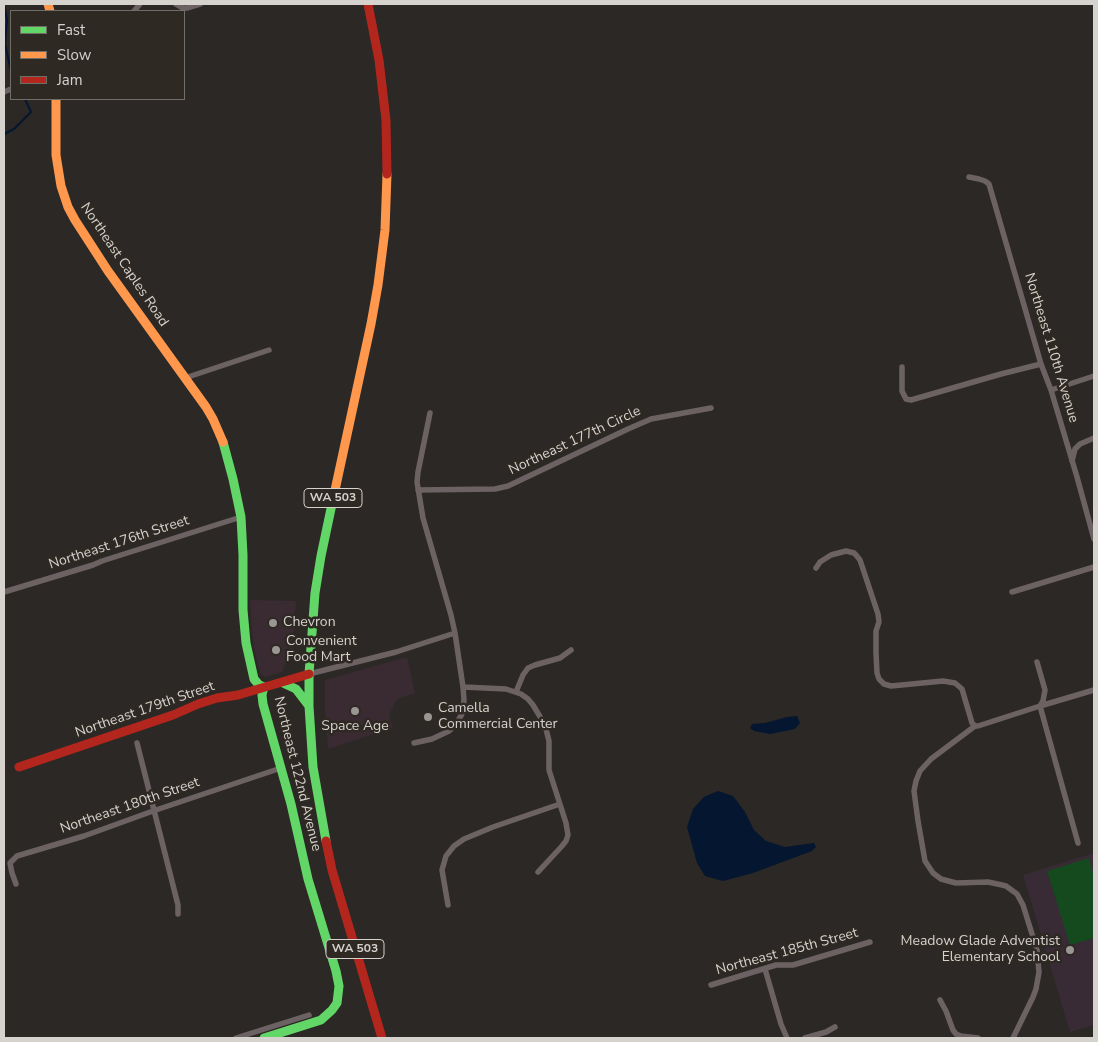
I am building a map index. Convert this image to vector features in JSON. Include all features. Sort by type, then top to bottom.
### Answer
[{"type":"main road","name":"Northeast 122nd Avenue","points":[[368,4],[379,60],[386,120],[387,188],[385,230],[371,324],[321,556],[315,593],[309,674],[309,706],[313,767],[327,846],[382,1038]]},
{"type":"main road","name":"Northeast Caples Road","points":[[56,100],[56,156],[61,186],[68,207],[108,271],[185,378]]},
{"type":"main road","name":"Northeast 122nd Avenue","points":[[185,378],[206,407],[218,430],[232,472],[241,517],[243,610],[246,643],[254,679],[259,685],[264,687],[262,695],[263,704],[291,804],[308,879],[339,986],[337,1003],[321,1020],[279,1032]]},
{"type":"main road","name":"Northeast 179th Street","points":[[19,767],[198,704],[283,683],[309,674]]},
{"type":"main road","points":[[283,683],[296,689],[309,706]]},
{"type":"main road","points":[[264,1038],[279,1032]]},
{"type":"street","points":[[176,4],[182,8],[187,8],[200,4]]},
{"type":"street","name":"Northeast 110th Avenue","points":[[969,177],[979,178],[989,184],[1094,539]]},
{"type":"street","points":[[185,378],[269,350]]},
{"type":"street","points":[[902,367],[902,391],[906,398],[911,400],[1041,364]]},
{"type":"street","points":[[1051,390],[1094,376]]},
{"type":"street","name":"Northeast 177th Circle","points":[[418,490],[495,489],[508,486],[651,419],[711,408]]},
{"type":"street","points":[[414,744],[449,731],[462,714],[463,709],[463,687],[455,633],[423,518],[418,490],[418,472],[430,413]]},
{"type":"street","points":[[1072,461],[1080,444],[1094,438]]},
{"type":"street","name":"Northeast 176th Street","points":[[4,592],[241,517]]},
{"type":"street","points":[[816,568],[820,562],[831,556],[846,551],[854,553],[860,560],[878,614],[876,653],[879,680],[891,686],[943,681],[955,683],[962,689],[972,723],[975,726]]},
{"type":"street","points":[[1012,592],[1094,567]]},
{"type":"street","points":[[309,674],[396,652],[455,633]]},
{"type":"street","points":[[516,692],[528,668],[560,658],[570,650]]},
{"type":"street","points":[[1037,662],[1045,690],[1040,706],[1078,843]]},
{"type":"street","points":[[463,687],[506,689],[521,694],[528,699],[545,725],[549,741],[549,770],[568,835],[562,846],[538,872]]},
{"type":"street","points":[[1013,1038],[1033,997],[1039,972],[1037,950],[1023,905],[1017,894],[1006,886],[988,882],[956,883],[941,879],[933,873],[925,861],[914,791],[915,784],[920,771],[931,760],[975,726],[1094,690]]},
{"type":"street","points":[[137,743],[178,905],[178,914]]},
{"type":"street","name":"Northeast 180th Street","points":[[16,884],[10,863],[17,856],[84,836],[281,768]]},
{"type":"street","points":[[448,905],[442,870],[446,856],[454,846],[474,834],[560,804]]},
{"type":"street","name":"Northeast 185th Street","points":[[711,985],[776,965],[793,966],[870,942]]},
{"type":"street","points":[[765,969],[787,1038]]},
{"type":"street","points":[[940,1000],[954,1032],[961,1036],[978,1038]]},
{"type":"street","points":[[236,1038],[279,1032],[309,1016]]},
{"type":"street","points":[[805,1038],[826,1032],[835,1027]]},
{"type":"shaded area","points":[[250,600],[296,601],[292,649],[282,672],[266,677],[261,675],[255,653]]},
{"type":"shaded area","points":[[407,657],[415,693],[397,699],[389,715],[393,728],[328,749],[325,680]]},
{"type":"shaded area","name":"Meadow Glade Adventist Elementary School","points":[[1094,853],[1094,1025],[1070,1032],[1023,875]]},
{"type":"green space","points":[[1089,858],[1094,877],[1094,938],[1070,945],[1047,871]]},
{"type":"water","points":[[797,716],[800,723],[795,729],[770,734],[754,731],[750,728],[752,724]]},
{"type":"water","points":[[718,791],[733,796],[745,812],[754,830],[766,841],[785,847],[814,843],[816,847],[812,851],[753,873],[723,881],[705,876],[697,863],[687,827],[693,809],[704,797]]},
{"type":"waterway","points":[[4,4],[7,20],[5,44],[10,66]]},
{"type":"waterway","points":[[4,134],[14,129],[31,112],[25,100]]},
{"type":"traffic: fast","points":[[223,442],[241,517],[243,610],[246,643],[254,679],[259,685],[264,687]]},
{"type":"traffic: fast","points":[[326,841],[313,767],[309,674],[315,593],[332,504]]},
{"type":"traffic: fast","points":[[283,683],[296,689],[309,706]]},
{"type":"traffic: fast","points":[[264,687],[262,695],[263,704],[291,804],[308,879],[339,986],[337,1003],[321,1020],[264,1038]]},
{"type":"traffic: slow","points":[[48,4],[50,10]]},
{"type":"traffic: slow","points":[[56,100],[56,155],[61,186],[68,207],[108,271],[206,407],[223,442]]},
{"type":"traffic: slow","points":[[332,504],[378,285],[385,230],[387,174]]},
{"type":"traffic: jam","points":[[368,4],[379,60],[386,120],[387,174]]},
{"type":"traffic: jam","points":[[19,767],[173,715],[198,704],[217,698],[238,695],[309,674]]},
{"type":"traffic: jam","points":[[326,841],[332,870],[382,1038]]},
{"type":"place","name":"Chevron","points":[[273,623]]},
{"type":"place","name":"Convenient Food Mart","points":[[276,650]]},
{"type":"place","name":"Space Age","points":[[355,711]]},
{"type":"place","name":"Camella Commercial Center","points":[[428,717]]},
{"type":"place","name":"Meadow Glade Adventist Elementary School","points":[[1070,950]]}]
